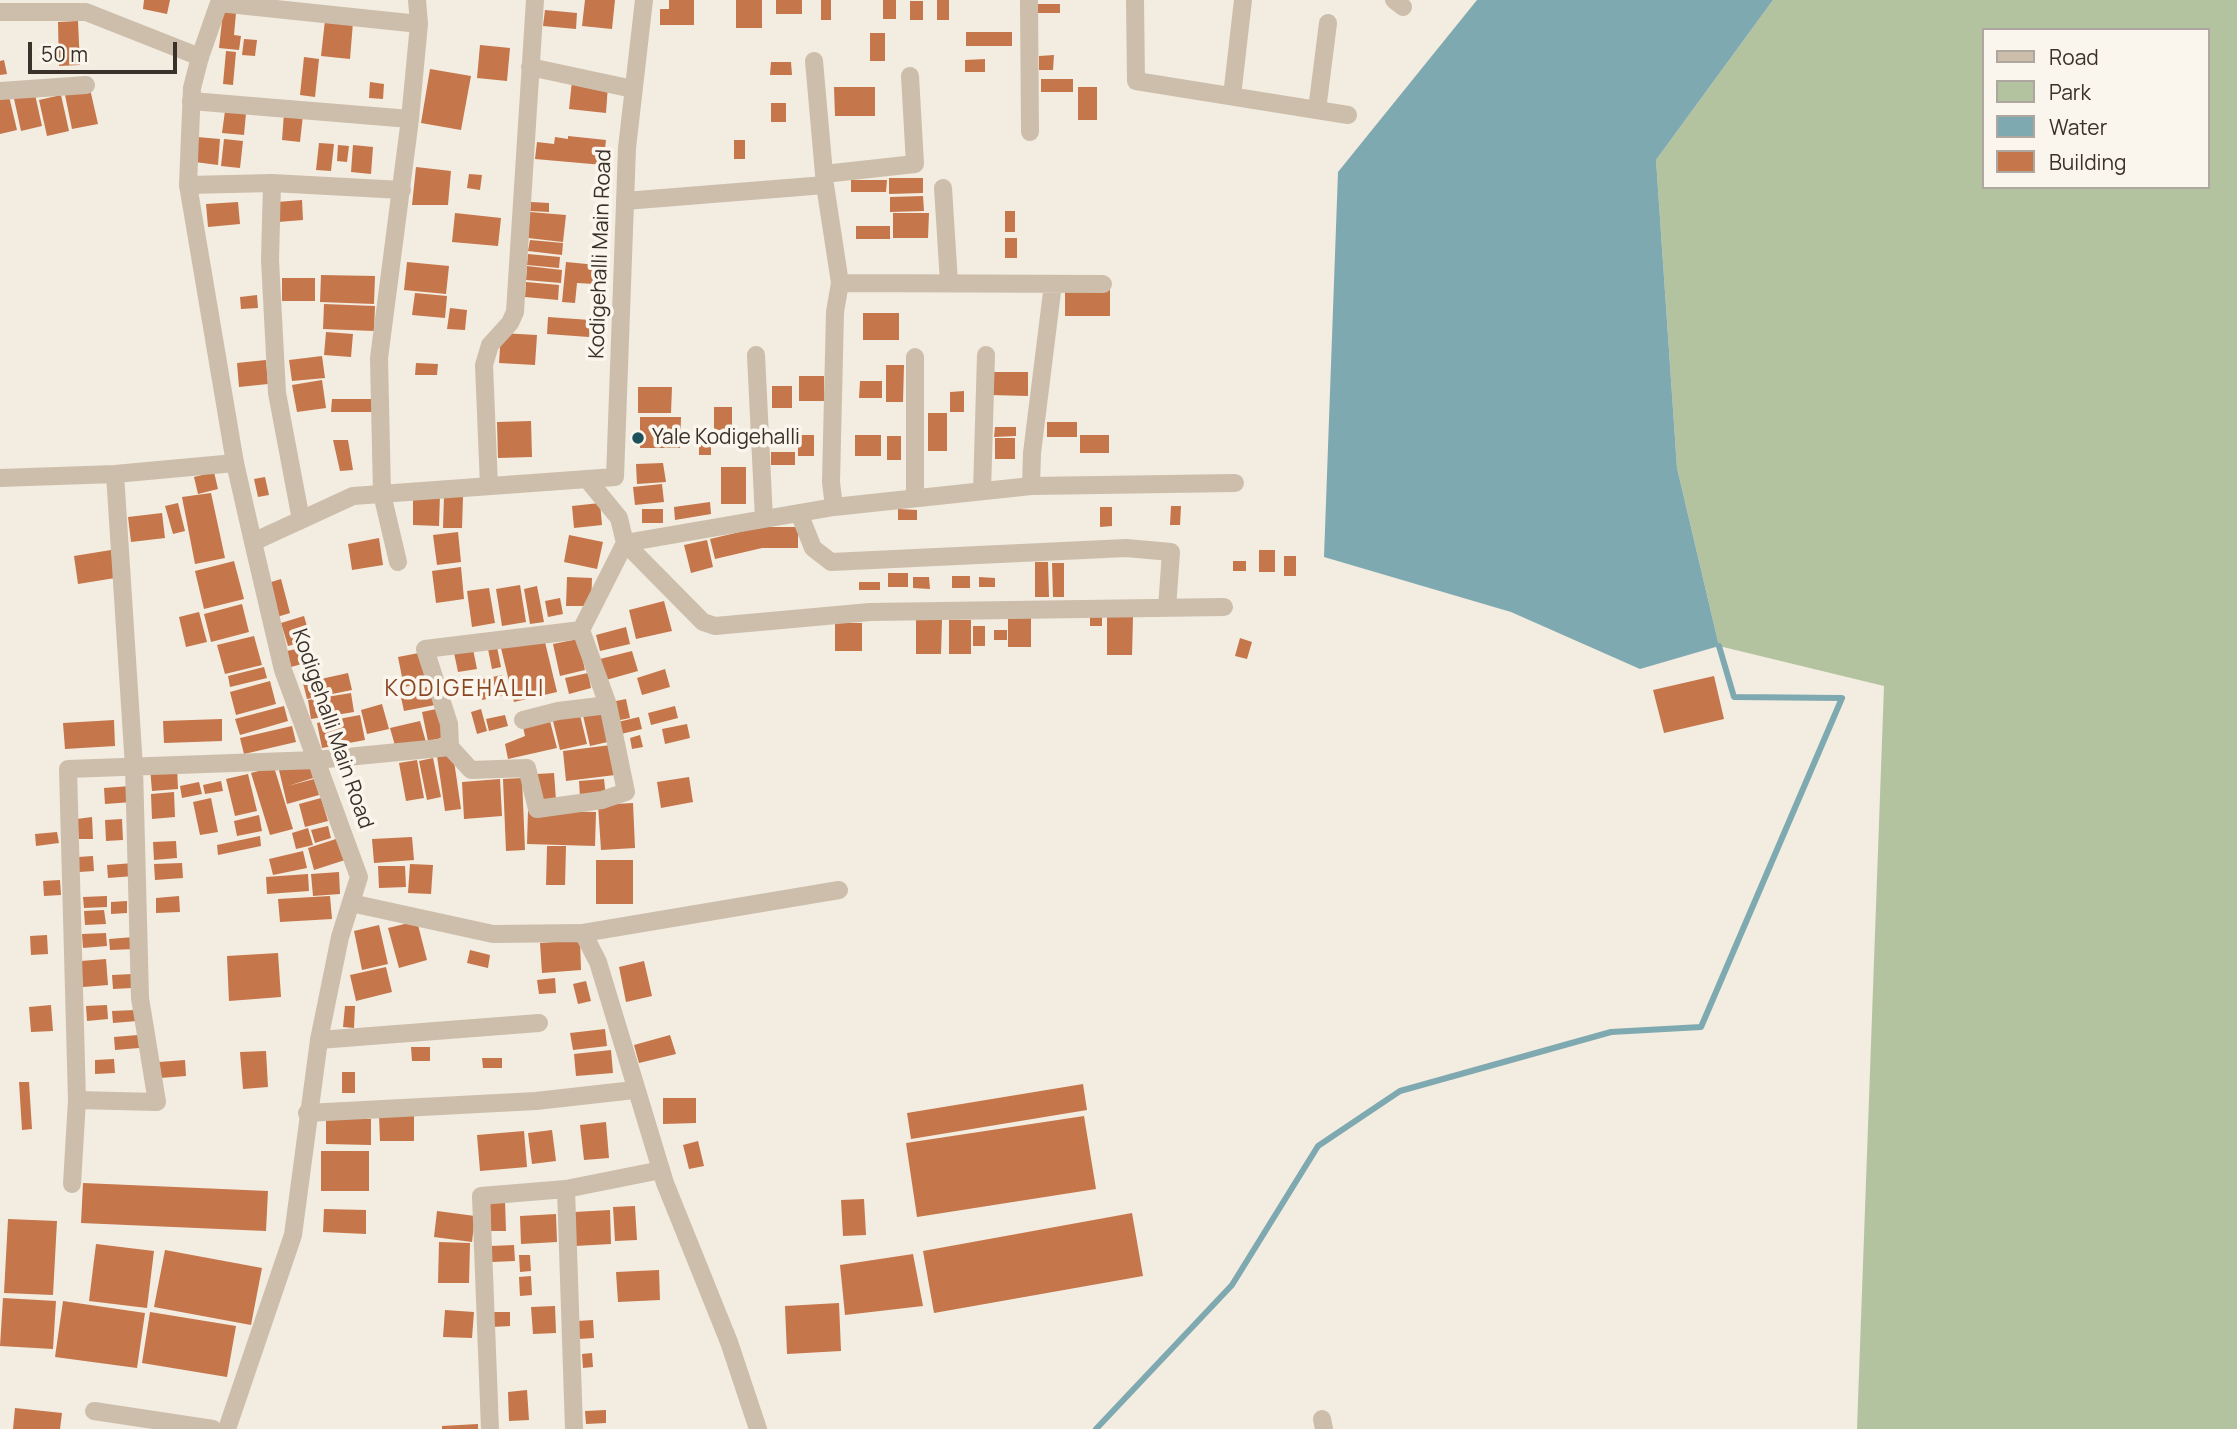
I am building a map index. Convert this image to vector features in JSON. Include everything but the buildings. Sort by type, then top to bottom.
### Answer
[{"type":"street","points":[[398,562],[382,494],[379,358],[410,120],[419,24],[417,0]]},
{"type":"street","points":[[489,486],[484,365],[490,345],[510,323],[515,312],[535,0]]},
{"type":"street","name":"Kodigehalli Main Road","points":[[228,1429],[293,1235],[307,1112],[319,1041],[359,877],[284,670],[253,542],[353,496],[615,477],[625,201],[633,89],[644,0]]},
{"type":"street","points":[[1029,0],[1030,132]]},
{"type":"street","points":[[1135,0],[1136,81],[1348,115]]},
{"type":"street","points":[[1232,96],[1244,0]]},
{"type":"street","points":[[253,542],[235,463],[188,185],[191,101],[200,57],[220,2],[419,24]]},
{"type":"street","points":[[0,12],[87,6],[200,57]]},
{"type":"street","points":[[1317,110],[1328,23]]},
{"type":"street","points":[[814,61],[825,179],[840,284],[835,312],[831,482],[834,507]]},
{"type":"street","points":[[530,67],[633,89]]},
{"type":"street","points":[[625,201],[825,179],[915,164],[910,76]]},
{"type":"street","points":[[0,91],[86,85]]},
{"type":"street","points":[[191,101],[410,120]]},
{"type":"street","points":[[188,185],[272,183],[402,190]]},
{"type":"street","points":[[272,183],[270,260],[277,393],[301,520]]},
{"type":"street","points":[[943,188],[949,282]]},
{"type":"street","points":[[840,284],[1103,284]]},
{"type":"street","points":[[1031,486],[1032,453],[1053,284]]},
{"type":"street","points":[[756,355],[764,519]]},
{"type":"street","points":[[982,491],[986,355]]},
{"type":"street","points":[[915,357],[915,498]]},
{"type":"street","points":[[0,478],[116,474],[235,463]]},
{"type":"street","points":[[77,1100],[157,1102],[140,998],[134,767],[116,474]]},
{"type":"street","points":[[587,479],[619,518],[625,543],[703,622],[715,626],[870,612],[1224,607]]},
{"type":"street","points":[[625,543],[834,507],[1031,486],[1235,483]]},
{"type":"street","points":[[799,513],[813,548],[831,562],[1126,548],[1171,552],[1167,608]]},
{"type":"street","points":[[581,630],[425,649],[449,724],[450,747],[471,770],[527,768],[537,809],[602,800],[626,792],[608,705],[581,630],[625,543]]},
{"type":"street","points":[[523,720],[558,711],[608,705]]},
{"type":"street","points":[[72,1184],[77,1100],[68,769],[316,760],[450,747]]},
{"type":"street","points":[[351,903],[493,934],[583,933],[839,890]]},
{"type":"street","points":[[583,933],[598,962],[634,1090],[661,1170],[729,1342],[758,1429]]},
{"type":"street","points":[[319,1041],[539,1023]]},
{"type":"street","points":[[307,1112],[536,1101],[634,1090]]},
{"type":"street","points":[[489,1429],[481,1196],[566,1189],[661,1170]]},
{"type":"street","points":[[566,1189],[574,1429]]},
{"type":"street","points":[[94,1411],[213,1429]]},
{"type":"green space","points":[[1773,0],[2237,0],[2237,1429],[1857,1429],[1884,686],[1719,646],[1677,468],[1656,160]]},
{"type":"water","points":[[1477,0],[1773,0],[1656,160],[1677,468],[1719,646],[1640,669],[1511,612],[1324,557],[1338,172]]},
{"type":"waterway","points":[[1096,1429],[1232,1285],[1318,1146],[1400,1091],[1611,1032],[1701,1027],[1842,698],[1734,697],[1719,646]]},
{"type":"place","name":"Yale Kodigehalli","points":[[638,438]]},
{"type":"district","name":"KODIGEHALLI","points":[[465,690]]}]
